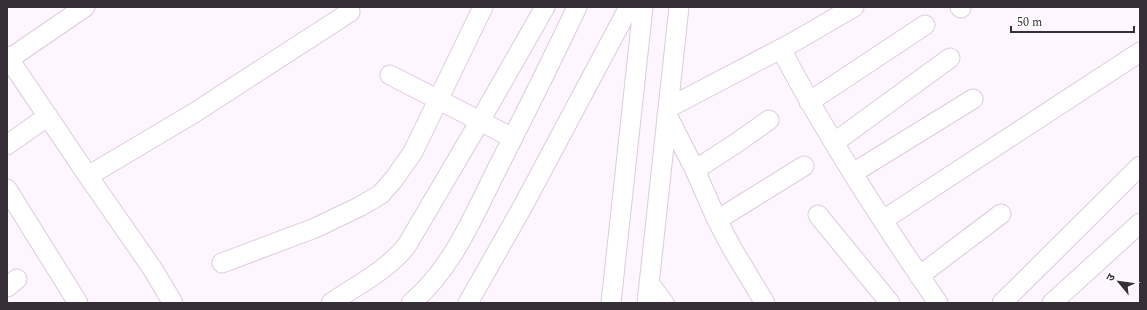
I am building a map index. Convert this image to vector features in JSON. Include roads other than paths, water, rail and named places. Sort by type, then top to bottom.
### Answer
[{"type":"street","points":[[85,7],[8,58],[147,261],[173,303]]},
{"type":"street","points":[[222,263],[315,228],[361,206],[380,194],[394,179],[413,152],[483,7]]},
{"type":"street","points":[[331,303],[389,264],[407,245],[480,122],[545,7]]},
{"type":"street","points":[[411,303],[435,280],[455,251],[513,138],[577,7]]},
{"type":"street","points":[[647,303],[679,7]]},
{"type":"street","points":[[668,111],[854,7]]},
{"type":"street","points":[[468,303],[634,9]]},
{"type":"street","points":[[611,303],[634,9]]},
{"type":"street","points":[[88,176],[194,112],[350,12]]},
{"type":"street","points":[[809,102],[925,26]]},
{"type":"street","points":[[781,49],[809,102],[883,220],[938,303]]},
{"type":"street","points":[[883,220],[1140,52]]},
{"type":"street","points":[[835,142],[950,58]]},
{"type":"street","points":[[390,75],[513,138]]},
{"type":"street","points":[[853,173],[973,99]]},
{"type":"street","points":[[668,111],[717,220],[765,303]]},
{"type":"street","points":[[7,144],[48,116]]},
{"type":"street","points":[[695,170],[769,120]]},
{"type":"street","points":[[717,220],[804,166]]},
{"type":"street","points":[[1002,303],[1140,166]]},
{"type":"street","points":[[7,189],[78,303]]},
{"type":"street","points":[[919,276],[1001,214]]},
{"type":"street","points":[[818,215],[890,303]]},
{"type":"street","points":[[1052,303],[1140,223]]},
{"type":"street","points":[[649,283],[664,303]]}]
